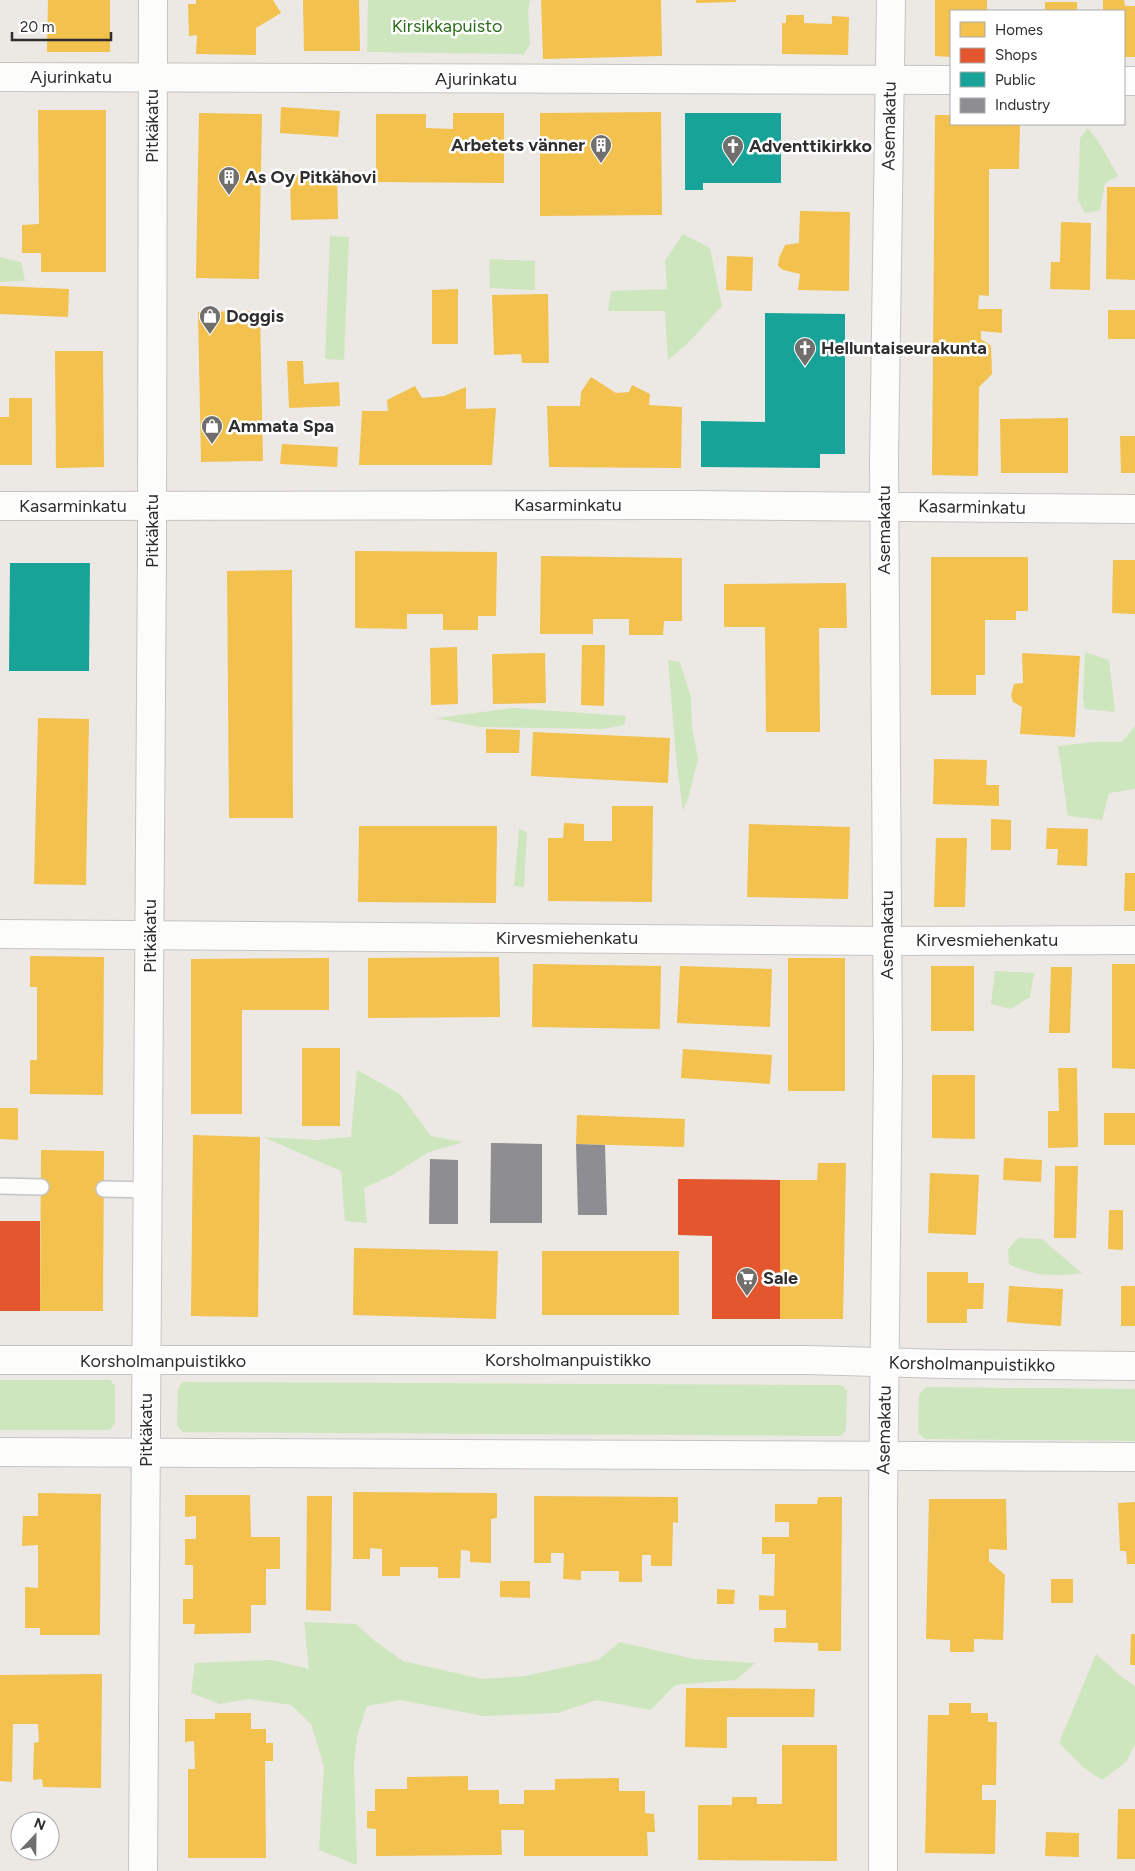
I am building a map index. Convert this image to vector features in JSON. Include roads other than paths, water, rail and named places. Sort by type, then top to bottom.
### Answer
[{"type":"street","name":"Pitkäkatu","points":[[143,1871],[150,935],[152,0]]},
{"type":"street","name":"Asemakatu","points":[[883,1871],[887,941],[884,506],[891,0]]},
{"type":"street","name":"Ajurinkatu","points":[[0,77],[950,80]]},
{"type":"street","name":"Kasarminkatu","points":[[0,506],[884,506],[1135,508]]},
{"type":"street","name":"Kirvesmiehenkatu","points":[[0,934],[887,941],[1135,940]]},
{"type":"street","name":"Korsholmanpuistikko","points":[[0,1360],[808,1360],[885,1363],[1135,1366]]},
{"type":"street","points":[[0,1452],[1135,1458]]},
{"type":"lane","points":[[0,1186],[40,1187]]},
{"type":"lane","points":[[104,1189],[148,1190]]},
{"type":"place","name":"Arbetets vänner","points":[[601,164]]},
{"type":"place","name":"Adventtikirkko","points":[[733,165]]},
{"type":"place","name":"As Oy Pitkähovi","points":[[229,196]]},
{"type":"place","name":"Doggis","points":[[210,335]]},
{"type":"place","name":"Helluntaiseurakunta","points":[[805,367]]},
{"type":"place","name":"Ammata Spa","points":[[212,445]]},
{"type":"place","name":"Sale","points":[[747,1297]]},
{"type":"park label","name":"Kirsikkapuisto","points":[[447,26]]}]
